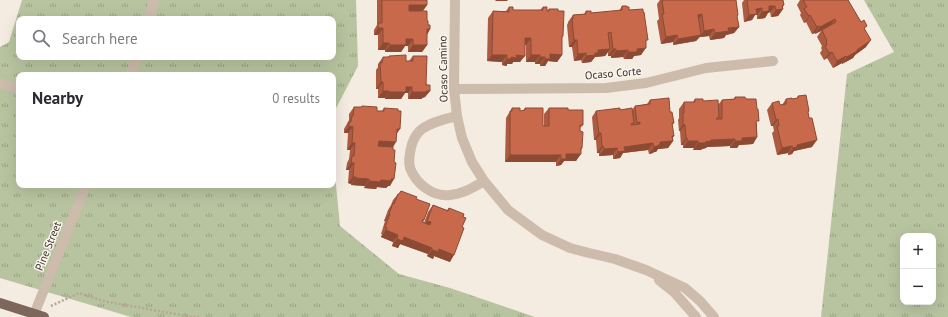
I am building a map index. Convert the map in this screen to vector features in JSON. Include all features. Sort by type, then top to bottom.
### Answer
[{"type":"main road","points":[[0,303],[37,316]]},
{"type":"street","points":[[150,16],[154,0]]},
{"type":"street","name":"Ocaso Camino","points":[[455,0],[454,89],[457,116],[462,138],[472,162],[484,182],[508,210],[542,235],[570,248],[615,259],[646,270],[685,288],[700,301],[714,317]]},
{"type":"street","points":[[131,72],[136,60]]},
{"type":"street","name":"Ocaso Corte","points":[[454,89],[606,88],[646,83],[706,68],[773,61]]},
{"type":"street","points":[[0,83],[16,88]]},
{"type":"street","points":[[457,116],[435,122],[421,130],[413,140],[409,153],[410,167],[418,181],[428,190],[439,195],[450,195],[464,192],[484,182]]},
{"type":"street","name":"Pine Street","points":[[37,316],[85,188]]},
{"type":"street","name":"Ocaso Camino","points":[[646,270],[674,292],[696,317]]},
{"type":"path","points":[[37,316],[79,293],[103,301],[198,317]]},
{"type":"green space","points":[[22,0],[356,0],[358,66],[336,108],[336,72],[16,72],[16,188],[336,188],[336,185],[340,226],[399,274],[450,288],[535,317],[131,317],[0,278],[0,47],[9,42],[16,19],[16,60],[336,60],[336,16],[17,16]]},
{"type":"green space","points":[[864,0],[948,0],[948,317],[821,317],[847,74],[894,52]]},
{"type":"building","points":[[382,0],[427,0],[427,5],[409,5],[409,11],[427,11],[427,20],[428,25],[430,25],[430,29],[427,29],[427,45],[413,45],[413,39],[406,39],[406,45],[390,45],[389,43],[383,43],[383,28],[378,28],[378,23],[382,23]]},
{"type":"building","points":[[662,0],[736,0],[739,27],[728,28],[729,31],[715,33],[714,29],[704,31],[702,14],[698,15],[701,35],[678,39],[677,35],[666,37],[662,14],[664,14]]},
{"type":"building","points":[[747,0],[783,0],[784,5],[782,6],[783,9],[776,10],[775,6],[769,6],[769,11],[762,12],[762,8],[756,9],[757,14],[749,15]]},
{"type":"building","points":[[803,0],[848,0],[861,22],[864,20],[867,26],[864,28],[871,40],[857,51],[837,61],[832,52],[829,53],[825,46],[827,45],[827,41],[822,30],[836,22],[835,19],[820,27],[817,27],[810,15],[809,16],[804,9],[807,7]]},
{"type":"building","points":[[622,6],[629,7],[629,10],[643,9],[648,40],[646,40],[646,48],[637,49],[637,52],[628,52],[628,50],[616,51],[616,49],[613,49],[611,32],[608,33],[610,49],[598,50],[598,53],[595,53],[595,55],[586,56],[586,53],[578,54],[577,40],[574,40],[573,15],[586,14],[586,11],[591,11],[591,13],[622,10]]},
{"type":"building","points":[[509,7],[513,7],[513,10],[543,10],[543,7],[547,7],[547,11],[549,11],[549,9],[558,9],[558,11],[564,11],[562,55],[550,54],[550,59],[545,59],[545,57],[540,57],[540,55],[531,55],[531,38],[525,38],[525,56],[516,55],[517,58],[511,57],[511,59],[507,59],[507,55],[492,55],[493,11],[509,12]]},
{"type":"building","points":[[406,55],[406,61],[413,61],[413,56],[427,56],[426,85],[430,85],[430,91],[412,92],[412,87],[406,87],[406,92],[383,91],[380,63],[382,63],[383,57]]},
{"type":"building","points":[[806,95],[809,118],[812,118],[817,140],[797,145],[797,147],[793,148],[792,146],[782,148],[777,126],[779,126],[778,119],[776,120],[772,103],[779,101],[780,105],[786,104],[786,99],[798,98],[798,96]]},
{"type":"building","points":[[735,97],[756,99],[759,121],[756,121],[757,137],[742,138],[742,141],[735,141],[735,139],[711,140],[705,142],[706,143],[698,143],[698,141],[688,141],[686,138],[685,125],[683,124],[684,102],[695,102],[695,99],[703,99],[703,101],[718,100],[719,117],[716,119],[722,119],[722,100],[735,99]]},
{"type":"building","points":[[669,98],[670,112],[672,112],[674,123],[672,123],[674,136],[672,136],[673,141],[660,142],[660,145],[654,147],[653,143],[624,147],[625,151],[618,152],[617,148],[604,149],[602,146],[601,133],[599,133],[596,111],[632,108],[634,123],[631,125],[640,124],[640,122],[637,123],[635,106],[650,104],[650,100]]},
{"type":"building","points":[[354,107],[377,107],[377,111],[384,111],[384,108],[398,109],[398,111],[401,111],[400,129],[397,129],[396,142],[379,141],[378,146],[393,147],[393,150],[395,150],[394,162],[396,163],[394,179],[391,179],[391,181],[369,181],[369,179],[353,177],[354,163],[351,163],[352,156],[354,156],[355,143],[352,143],[353,127],[349,126],[349,122],[351,122],[353,116]]},
{"type":"building","points":[[512,108],[520,108],[520,111],[525,110],[525,108],[543,108],[543,126],[549,126],[549,108],[583,110],[583,125],[580,125],[580,131],[583,132],[581,154],[566,154],[566,159],[561,159],[561,155],[510,155],[510,111],[512,111]]},
{"type":"building","points":[[401,191],[430,204],[422,222],[427,224],[430,225],[431,222],[427,221],[433,205],[448,211],[449,208],[464,214],[463,217],[466,218],[462,227],[464,228],[454,255],[439,249],[438,252],[432,250],[432,248],[404,237],[403,241],[397,239],[398,235],[386,230],[387,228],[385,227],[393,203],[394,204],[398,194]]}]
